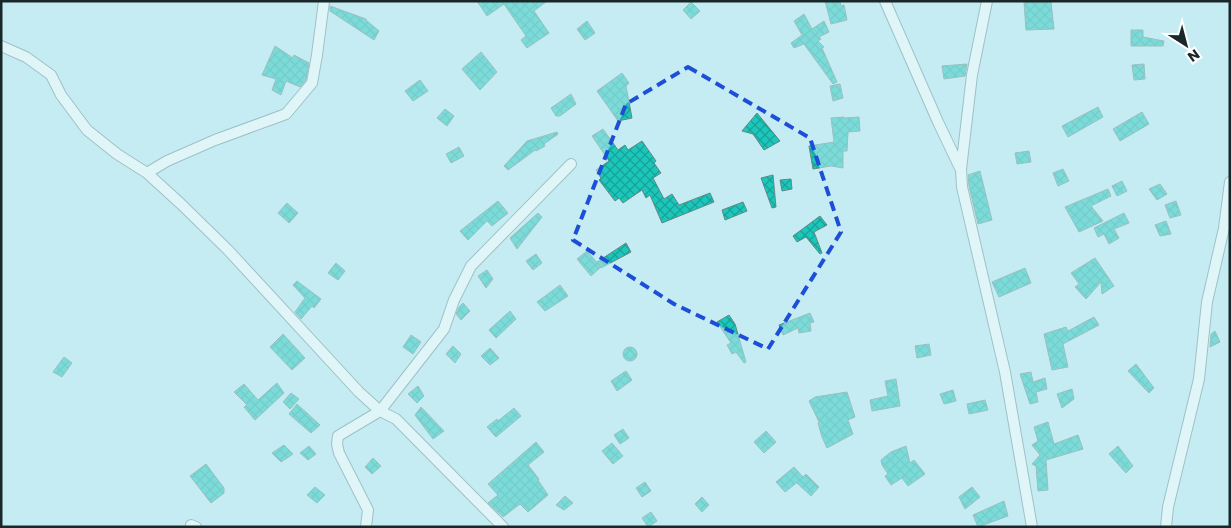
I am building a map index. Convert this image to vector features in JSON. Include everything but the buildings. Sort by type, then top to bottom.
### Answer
[{"type":"street","points":[[147,173],[167,161],[215,140],[286,114],[312,83],[318,55],[324,1]]},
{"type":"street","points":[[885,1],[938,122],[961,169]]},
{"type":"street","points":[[986,1],[972,75],[961,169],[962,187],[1005,372],[1032,527]]},
{"type":"street","points":[[1,46],[26,57],[51,75],[61,95],[87,130],[117,154],[147,173],[228,250],[359,392],[380,411],[396,419],[503,527]]},
{"type":"street","points":[[366,527],[368,510],[339,453],[338,436],[380,411],[444,329],[454,300],[471,266],[571,164]]},
{"type":"street","points":[[1166,527],[1168,507],[1199,379],[1207,302],[1224,228],[1230,182]]},
{"type":"highlighted area","points":[[688,67],[810,138],[841,232],[768,349],[674,304],[573,240],[626,104]]}]
